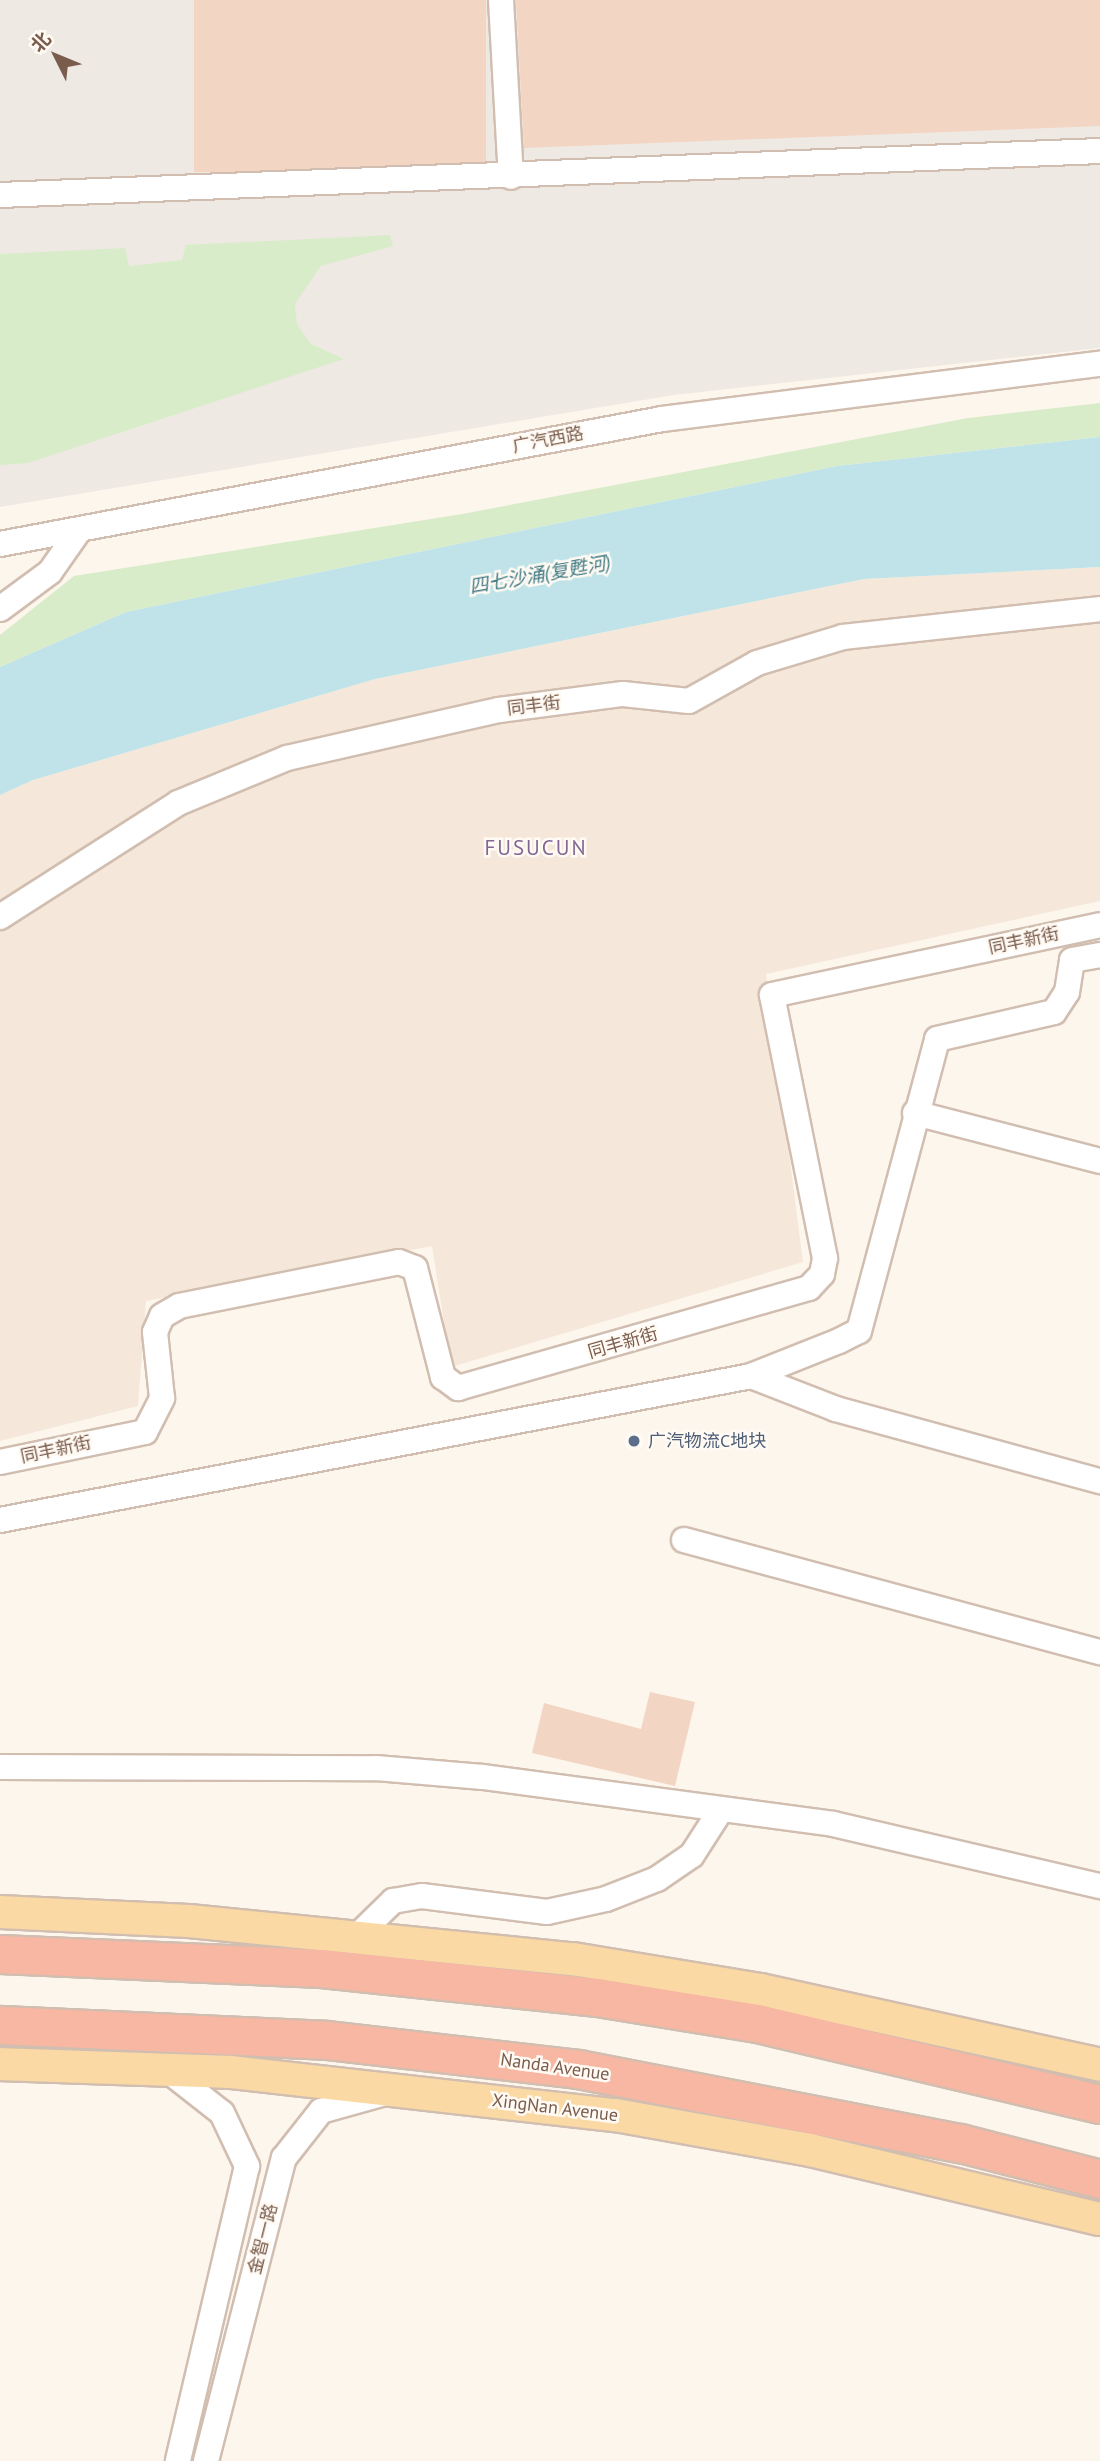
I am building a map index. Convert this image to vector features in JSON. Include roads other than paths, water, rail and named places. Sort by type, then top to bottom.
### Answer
[{"type":"highway","points":[[0,1954],[321,1968],[597,1997],[757,2023],[1100,2104]]},
{"type":"highway","name":"Nanda Avenue","points":[[0,2025],[313,2039],[578,2068],[960,2143],[1100,2179]]},
{"type":"main road","points":[[0,1912],[356,1937],[666,1973],[1100,2066]]},
{"type":"main road","name":"XingNan Avenue","points":[[0,2064],[165,2069],[402,2089],[616,2115],[810,2150],[1100,2219]]},
{"type":"street","points":[[501,0],[510,177]]},
{"type":"street","points":[[0,195],[510,177],[1100,151]]},
{"type":"street","name":"广汽西路","points":[[0,544],[662,419],[1100,364]]},
{"type":"street","points":[[0,609],[50,572],[80,528]]},
{"type":"street","name":"同丰街","points":[[0,917],[178,803],[287,758],[499,710],[623,694],[689,701],[757,663],[844,637],[1100,609]]},
{"type":"street","name":"同丰新街","points":[[0,1462],[145,1432],[162,1398],[155,1332],[162,1315],[178,1306],[399,1262],[415,1268],[443,1377],[458,1388],[809,1288],[822,1274],[824,1258],[772,995],[1100,925]]},
{"type":"street","points":[[0,1520],[751,1376],[859,1331],[915,1113],[937,1039],[1054,1012],[1067,992],[1072,960],[1100,955]]},
{"type":"street","points":[[915,1113],[1100,1161]]},
{"type":"street","points":[[751,1376],[836,1409],[1100,1481]]},
{"type":"street","points":[[684,1540],[1100,1652]]},
{"type":"street","points":[[0,1767],[412,1770],[630,1794],[719,1813],[833,1824],[1100,1886]]},
{"type":"street","points":[[356,1937],[393,1901],[422,1896],[547,1912],[606,1899],[657,1879],[692,1855],[719,1813]]},
{"type":"street","name":"金智一路","points":[[165,2069],[222,2113],[247,2166],[178,2461]]},
{"type":"street","name":"金智一路","points":[[206,2461],[284,2158],[321,2111],[402,2089]]},
{"type":"water","name":"四七沙涌(复甦河)","points":[[1100,437],[1100,567],[864,579],[375,679],[33,780],[0,795],[0,667],[126,612],[837,466]]},
{"type":"place","name":"广汽物流C地块","points":[[634,1441]]},
{"type":"district","name":"FUSUCUN","points":[[536,848]]}]
